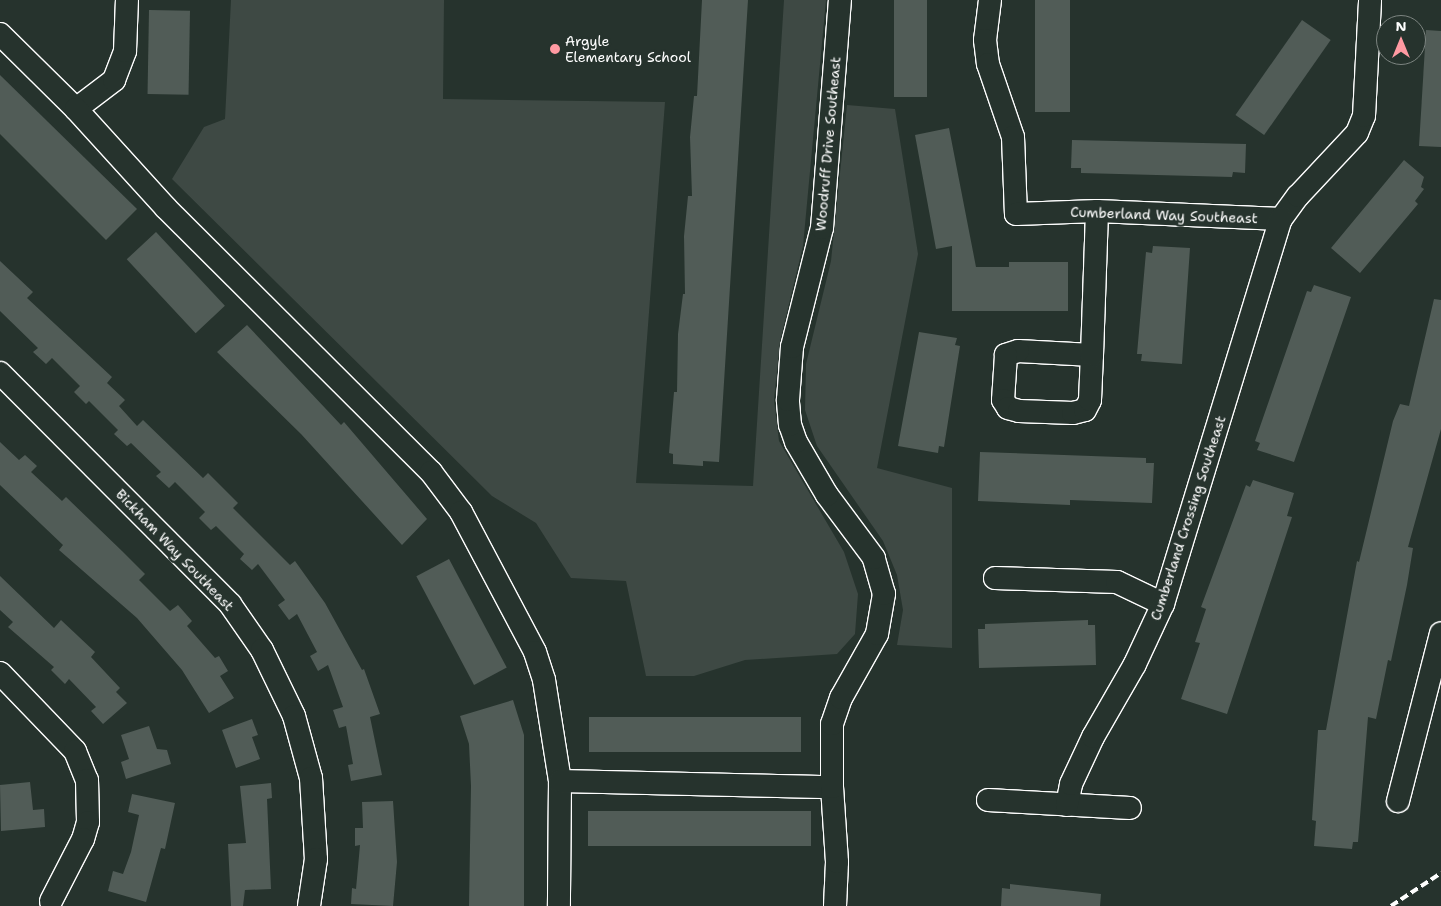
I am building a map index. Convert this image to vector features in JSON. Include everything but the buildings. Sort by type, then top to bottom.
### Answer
[{"type":"street","points":[[76,109],[114,80],[125,51],[127,0]]},
{"type":"street","name":"Woodruff Drive Southeast","points":[[835,906],[838,862],[832,787],[832,724],[841,698],[877,634],[884,594],[874,558],[828,495],[796,442],[790,425],[788,400],[792,347],[822,228],[840,0]]},
{"type":"street","name":"Cumberland Way Southeast","points":[[990,0],[985,40],[988,64],[1013,137],[1016,214],[1097,210],[1282,219]]},
{"type":"street","points":[[1282,219],[1298,196],[1357,133],[1364,116],[1370,0]]},
{"type":"street","points":[[0,34],[76,109],[166,208],[447,492],[535,652],[550,713],[560,781],[559,906]]},
{"type":"street","points":[[1092,355],[1097,210]]},
{"type":"street","name":"Cumberland Crossing Southeast","points":[[1067,805],[1071,784],[1093,737],[1135,664],[1162,604],[1282,219]]},
{"type":"street","name":"Bickham Way Southeast","points":[[0,373],[230,604],[262,650],[294,716],[311,778],[316,851],[309,906]]},
{"type":"street","points":[[995,578],[1117,582],[1162,604]]},
{"type":"street","points":[[1398,801],[1441,633]]},
{"type":"street","points":[[0,673],[63,737],[84,765],[87,780],[85,831],[51,901]]},
{"type":"street","points":[[560,781],[832,787]]},
{"type":"street","points":[[988,800],[1130,808]]},
{"type":"shaded area","points":[[231,0],[444,0],[443,99],[665,102],[636,483],[753,486],[784,0],[826,0],[803,246],[780,341],[774,400],[779,441],[844,552],[858,594],[855,634],[837,654],[745,660],[694,676],[646,676],[626,581],[571,578],[536,523],[492,496],[172,179],[204,127],[225,119]]},
{"type":"shaded area","points":[[847,105],[895,109],[918,254],[877,468],[952,488],[952,648],[897,645],[903,610],[897,575],[883,541],[817,446],[805,410],[806,364],[831,261]]},
{"type":"railway","points":[[1391,906],[1441,873]]},
{"type":"place","name":"Argyle Elementary School","points":[[555,49]]}]
